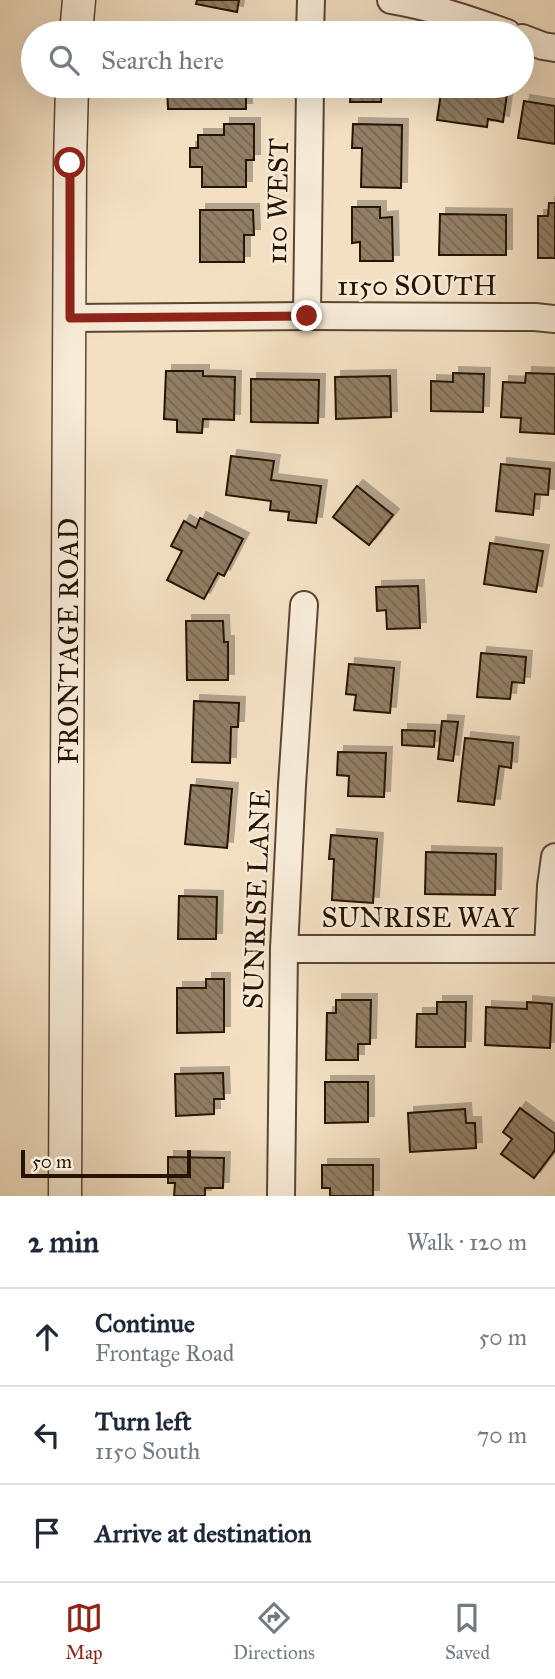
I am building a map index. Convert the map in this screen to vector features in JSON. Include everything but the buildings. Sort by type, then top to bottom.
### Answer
[{"type":"street","points":[[77,21],[79,0]]},
{"type":"street","points":[[310,21],[311,0]]},
{"type":"street","points":[[391,0],[422,5],[475,21]]},
{"type":"street","points":[[534,43],[555,48]]},
{"type":"street","name":"FRONTAGE ROAD","points":[[65,1196],[72,98]]},
{"type":"street","name":"110 WEST","points":[[307,316],[310,98]]},
{"type":"street","name":"1150 SOUTH","points":[[70,318],[307,316],[555,319]]},
{"type":"street","name":"SUNRISE LANE","points":[[281,1196],[284,948],[304,605]]},
{"type":"street","points":[[551,949],[551,886],[555,857]]},
{"type":"street","name":"SUNRISE WAY","points":[[284,948],[551,949]]},
{"type":"route","points":[[70,163],[70,318],[307,316]]}]
